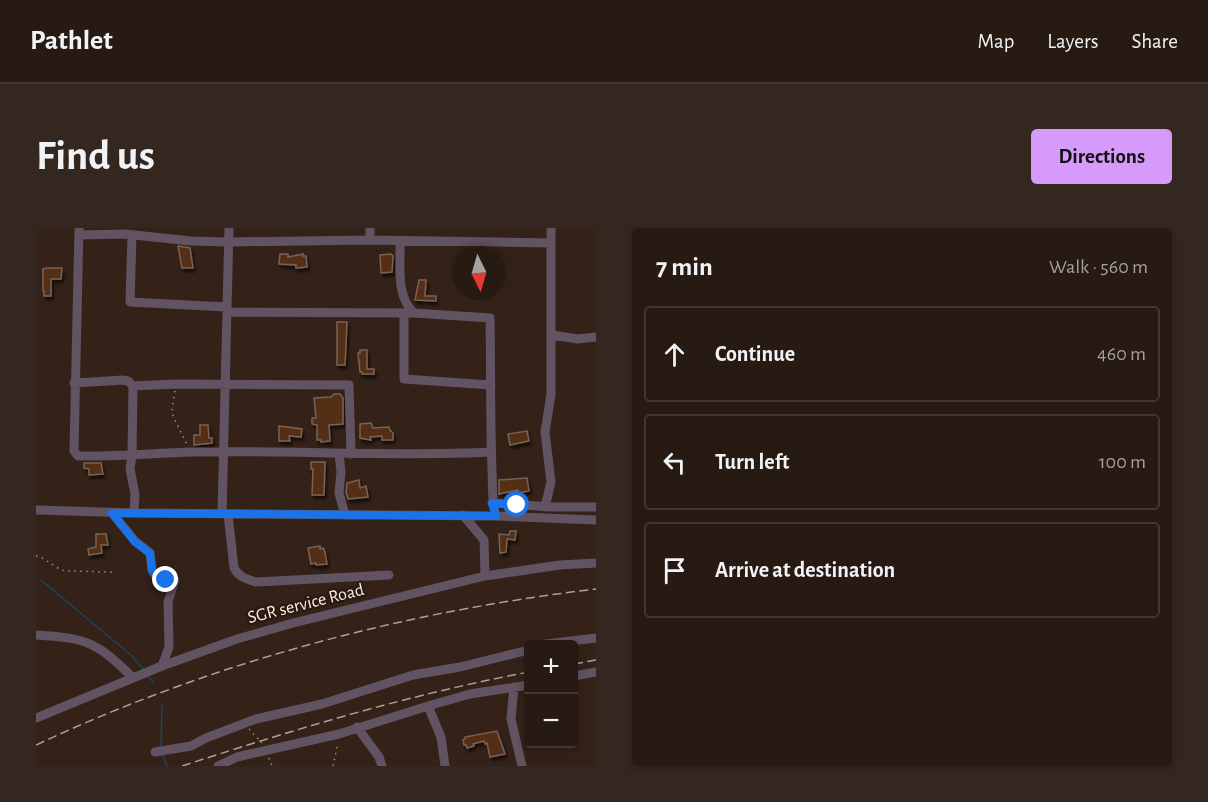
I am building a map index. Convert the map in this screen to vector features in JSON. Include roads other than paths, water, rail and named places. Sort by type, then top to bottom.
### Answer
[{"type":"street","points":[[229,228],[224,452],[225,514],[234,568],[238,575],[256,582],[389,575]]},
{"type":"street","points":[[370,228],[370,240]]},
{"type":"street","points":[[545,507],[551,482],[545,432],[551,394],[551,228]]},
{"type":"street","points":[[491,452],[339,454],[191,452],[132,456],[78,456],[75,454],[75,383],[79,231],[229,242],[370,240],[551,243]]},
{"type":"street","points":[[132,235],[130,302],[227,310],[404,313],[490,318],[492,503],[496,516]]},
{"type":"street","points":[[400,241],[400,280],[403,298],[414,314]]},
{"type":"street","points":[[404,313],[404,379],[491,385]]},
{"type":"street","points":[[552,336],[578,339],[596,337]]},
{"type":"street","points":[[75,383],[123,380],[133,386],[175,384],[349,385],[351,454]]},
{"type":"street","points":[[133,386],[130,468],[135,494],[134,513]]},
{"type":"street","points":[[339,454],[341,472],[339,493],[345,515]]},
{"type":"street","points":[[492,503],[545,507],[596,507]]},
{"type":"street","points":[[36,510],[112,513],[463,515],[596,520]]},
{"type":"street","points":[[112,513],[135,542],[150,553],[152,570],[157,578],[175,580],[168,602],[170,647],[153,670]]},
{"type":"street","points":[[463,515],[483,540],[485,576]]},
{"type":"street","name":"SGR service Road","points":[[36,718],[153,670],[237,639],[293,623],[485,576],[560,565],[596,563]]},
{"type":"street","points":[[36,635],[72,637],[90,643],[133,678]]},
{"type":"street","points":[[578,641],[596,638]]},
{"type":"street","points":[[155,752],[191,746],[243,723],[322,704],[413,675],[460,667],[524,651]]},
{"type":"street","points":[[578,675],[596,672]]},
{"type":"street","points":[[218,766],[237,757],[339,734],[470,694],[524,686]]},
{"type":"street","points":[[514,687],[511,719],[522,766]]},
{"type":"street","points":[[428,706],[441,737],[445,766]]},
{"type":"street","points":[[357,727],[379,757],[382,766]]},
{"type":"waterway","points":[[41,580],[132,656],[144,670]]},
{"type":"waterway","points":[[148,676],[153,682]]},
{"type":"waterway","points":[[161,747],[162,704]]},
{"type":"waterway","points":[[163,755],[167,766]]},
{"type":"railway","points":[[36,745],[103,715],[171,689],[310,644],[452,611],[596,589]]},
{"type":"railway","points":[[578,663],[596,660]]},
{"type":"railway","points":[[182,766],[354,713],[524,673]]}]
